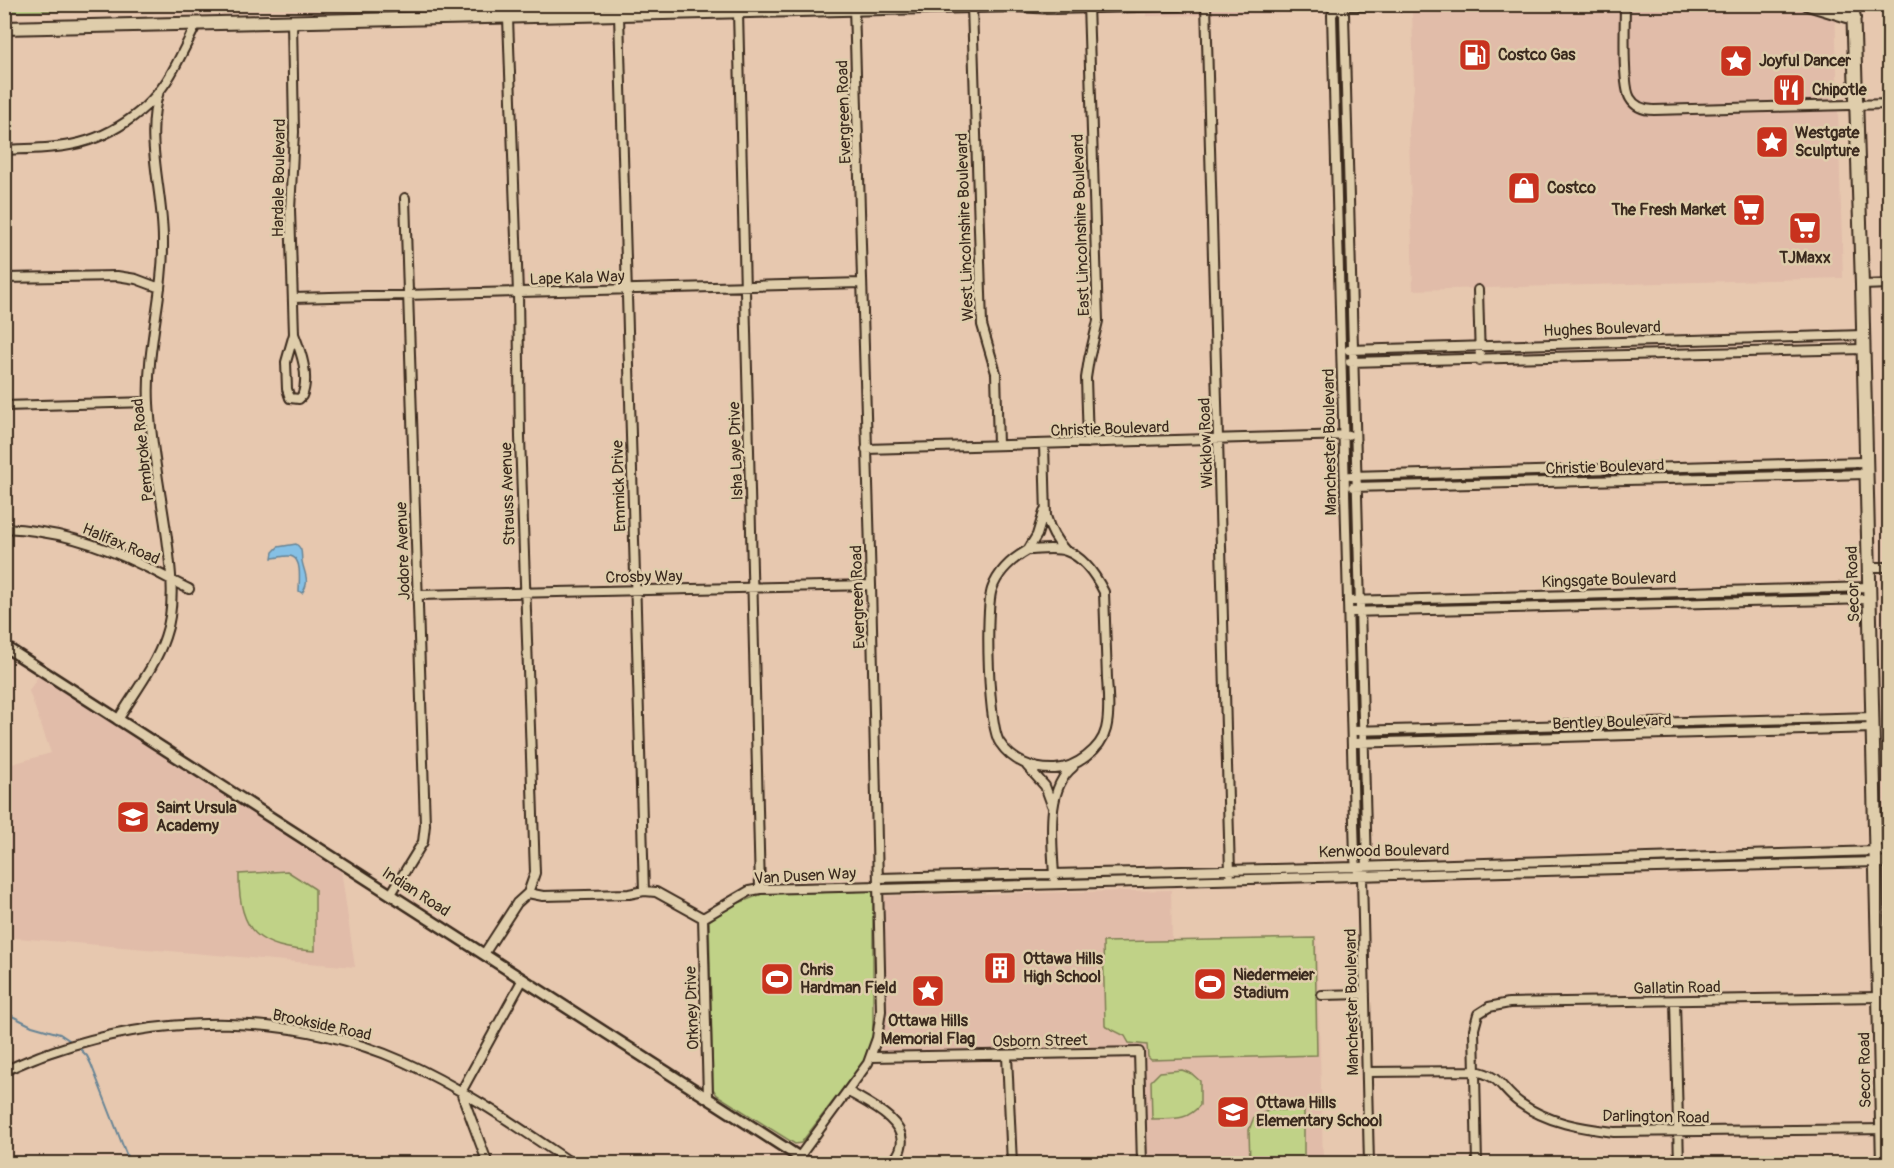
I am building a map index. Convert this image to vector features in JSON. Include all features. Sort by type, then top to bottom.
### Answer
[{"type":"main road","points":[[4,28],[503,18],[854,7],[1180,4]]},
{"type":"main road","points":[[1341,5],[1414,4]]},
{"type":"main road","points":[[1808,4],[1854,18]]},
{"type":"main road","name":"Secor Road","points":[[1853,4],[1873,722],[1883,857],[1880,997],[1886,1129],[1883,1164]]},
{"type":"street","name":"Strauss Avenue","points":[[484,954],[517,903],[528,893],[535,873],[520,437],[518,293],[503,18],[497,4]]},
{"type":"street","name":"Wicklow Road","points":[[1206,4],[1230,880]]},
{"type":"street","points":[[1625,4],[1626,86],[1630,100],[1640,108],[1654,110],[1890,104]]},
{"type":"street","name":"Manchester Boulevard","points":[[1362,877],[1356,867],[1332,15],[1341,5],[1344,14],[1364,742],[1367,867],[1362,877],[1369,1164]]},
{"type":"street","name":"West Lincolnshire Boulevard","points":[[968,6],[982,325],[996,373],[998,445]]},
{"type":"street","name":"East Lincolnshire Boulevard","points":[[1088,443],[1086,378],[1098,321],[1093,6]]},
{"type":"street","name":"Evergreen Road","points":[[797,1160],[849,1092],[871,1057],[877,1038],[881,1011],[854,7]]},
{"type":"street","name":"Isha Laye Drive","points":[[737,10],[760,889]]},
{"type":"street","name":"Emmick Drive","points":[[619,15],[644,891]]},
{"type":"street","name":"Hardale Boulevard","points":[[292,22],[294,132],[290,210],[294,334],[303,361],[304,387],[302,396],[294,399],[290,398],[286,389],[287,356],[294,334]]},
{"type":"street","name":"Pembroke Road","points":[[4,150],[65,146],[91,140],[112,130],[144,108],[159,91],[196,25]]},
{"type":"street","name":"Pembroke Road","points":[[118,720],[154,661],[166,635],[173,582],[149,402],[163,240],[152,129],[159,91]]},
{"type":"street","points":[[130,118],[140,117],[147,120],[152,129]]},
{"type":"street","name":"Jodore Avenue","points":[[391,894],[423,842],[424,825],[405,198]]},
{"type":"street","points":[[4,278],[117,276],[136,279],[160,288]]},
{"type":"street","name":"Lape Kala Way","points":[[293,298],[862,283]]},
{"type":"street","points":[[1862,285],[1890,284]]},
{"type":"street","points":[[1478,290],[1480,360]]},
{"type":"street","name":"Hughes Boulevard","points":[[1342,351],[1863,335]]},
{"type":"street","name":"Hughes Boulevard","points":[[1342,362],[1863,349]]},
{"type":"street","points":[[4,406],[149,402]]},
{"type":"street","name":"Christie Boulevard","points":[[866,449],[1355,435]]},
{"type":"street","points":[[1044,444],[1045,507],[1053,535],[1056,542],[1065,550],[1088,566],[1097,577],[1104,592],[1108,708],[1103,738],[1064,775],[1055,794],[1053,810],[1055,885]]},
{"type":"street","name":"Christie Boulevard","points":[[1345,476],[1866,468]]},
{"type":"street","name":"Christie Boulevard","points":[[1345,487],[1866,468]]},
{"type":"street","points":[[1028,550],[1037,535],[1045,507]]},
{"type":"street","name":"Halifax Road","points":[[4,528],[73,538],[97,545],[189,589]]},
{"type":"street","points":[[1053,810],[1045,786],[1027,766],[998,742],[991,709],[989,610],[991,591],[997,578],[1017,556],[1028,550],[1065,550]]},
{"type":"street","points":[[1869,567],[1890,567]]},
{"type":"street","name":"Crosby Way","points":[[418,595],[871,585]]},
{"type":"street","name":"Kingsgate Boulevard","points":[[1348,601],[1870,593]]},
{"type":"street","name":"Kingsgate Boulevard","points":[[1349,612],[1870,593]]},
{"type":"street","name":"Indian Road","points":[[4,646],[708,1096],[797,1160],[810,1164]]},
{"type":"street","name":"Bentley Boulevard","points":[[1352,731],[1873,722]]},
{"type":"street","name":"Bentley Boulevard","points":[[1352,743],[1873,722]]},
{"type":"street","points":[[1027,766],[1051,769],[1075,765]]},
{"type":"street","name":"Kenwood Boulevard","points":[[878,884],[1054,874],[1883,857]]},
{"type":"street","name":"Kenwood Boulevard","points":[[878,884],[1055,885],[1362,877],[1883,857]]},
{"type":"street","name":"Van Dusen Way","points":[[703,918],[749,891],[878,884]]},
{"type":"street","points":[[528,893],[543,896],[656,892],[703,918]]},
{"type":"street","name":"Orkney Drive","points":[[703,918],[708,1096]]},
{"type":"street","points":[[488,1164],[461,1092],[523,979]]},
{"type":"street","points":[[1322,995],[1365,993]]},
{"type":"street","name":"Gallatin Road","points":[[1475,1071],[1474,1029],[1478,1014],[1489,1007],[1509,1003],[1880,997]]},
{"type":"street","points":[[1676,1001],[1679,1164]]},
{"type":"street","name":"Brookside Road","points":[[4,1071],[51,1052],[102,1037],[180,1025],[237,1023],[273,1025],[376,1050],[430,1074],[510,1121],[573,1164]]},
{"type":"street","name":"Osborn Street","points":[[871,1057],[1139,1052],[1142,1164]]},
{"type":"street","points":[[1007,1056],[1011,1164]]},
{"type":"street","points":[[1475,1071],[1477,1164]]},
{"type":"street","name":"Darlington Road","points":[[1367,1072],[1475,1071],[1493,1076],[1519,1103],[1551,1119],[1577,1127],[1614,1132],[1886,1129]]},
{"type":"street","points":[[849,1092],[893,1120],[901,1132],[902,1146],[892,1164]]},
{"type":"shaded area","points":[[1389,4],[1389,11],[1147,16],[1147,5]]},
{"type":"shaded area","points":[[1830,4],[1835,7],[1843,278],[1413,290],[1409,130],[1414,87],[1412,10]]},
{"type":"shaded area","name":"Saint Ursula Academy","points":[[39,675],[341,869],[355,967],[5,937],[5,766],[51,753],[29,691]]},
{"type":"shaded area","points":[[1171,890],[1172,942],[1317,940],[1323,1163],[1147,1163],[1143,1053],[1138,1051],[886,1052],[881,1049],[885,896]]},
{"type":"green space","points":[[5,4],[315,5],[5,12]]},
{"type":"green space","points":[[1730,52],[1742,52],[1742,70],[1731,70]]},
{"type":"green space","points":[[287,871],[315,889],[315,951],[279,946],[266,941],[248,924],[243,910],[239,874]]},
{"type":"green space","points":[[873,891],[873,1036],[864,1061],[801,1143],[795,1144],[717,1095],[713,1089],[709,921],[731,906],[762,894]]},
{"type":"green space","name":"Niedermeier Stadium","points":[[1315,938],[1317,1055],[1151,1060],[1148,1057],[1147,1045],[1129,1043],[1125,1036],[1105,1026],[1103,942]]},
{"type":"green space","points":[[1182,1070],[1192,1074],[1200,1081],[1200,1105],[1184,1117],[1152,1119],[1151,1081],[1160,1072]]},
{"type":"green space","points":[[1270,1110],[1304,1110],[1304,1158],[1299,1163],[1250,1163],[1249,1130],[1254,1117]]},
{"type":"water","points":[[296,544],[301,549],[306,577],[305,589],[302,593],[299,591],[296,559],[288,556],[272,558],[273,552],[278,547]]},
{"type":"waterway","points":[[4,1012],[32,1026],[60,1034],[72,1042]]},
{"type":"waterway","points":[[77,1046],[91,1064],[130,1164]]},
{"type":"place","name":"Costco Gas","points":[[1475,55]]},
{"type":"place","name":"Joyful Dancer","points":[[1736,61]]},
{"type":"place","name":"Chipotle","points":[[1789,90]]},
{"type":"place","name":"Westgate Sculpture","points":[[1772,142]]},
{"type":"place","name":"Costco","points":[[1524,188]]},
{"type":"place","name":"The Fresh Market","points":[[1749,210]]},
{"type":"place","name":"TJMaxx","points":[[1805,228]]},
{"type":"place","name":"Saint Ursula Academy","points":[[133,817]]},
{"type":"place","name":"Ottawa Hills High School","points":[[1000,968]]},
{"type":"place","name":"Chris Hardman Field","points":[[777,979]]},
{"type":"place","name":"Niedermeier Stadium","points":[[1210,984]]},
{"type":"place","name":"Ottawa Hills Memorial Flag","points":[[928,991]]},
{"type":"place","name":"Ottawa Hills Elementary School","points":[[1233,1112]]}]
